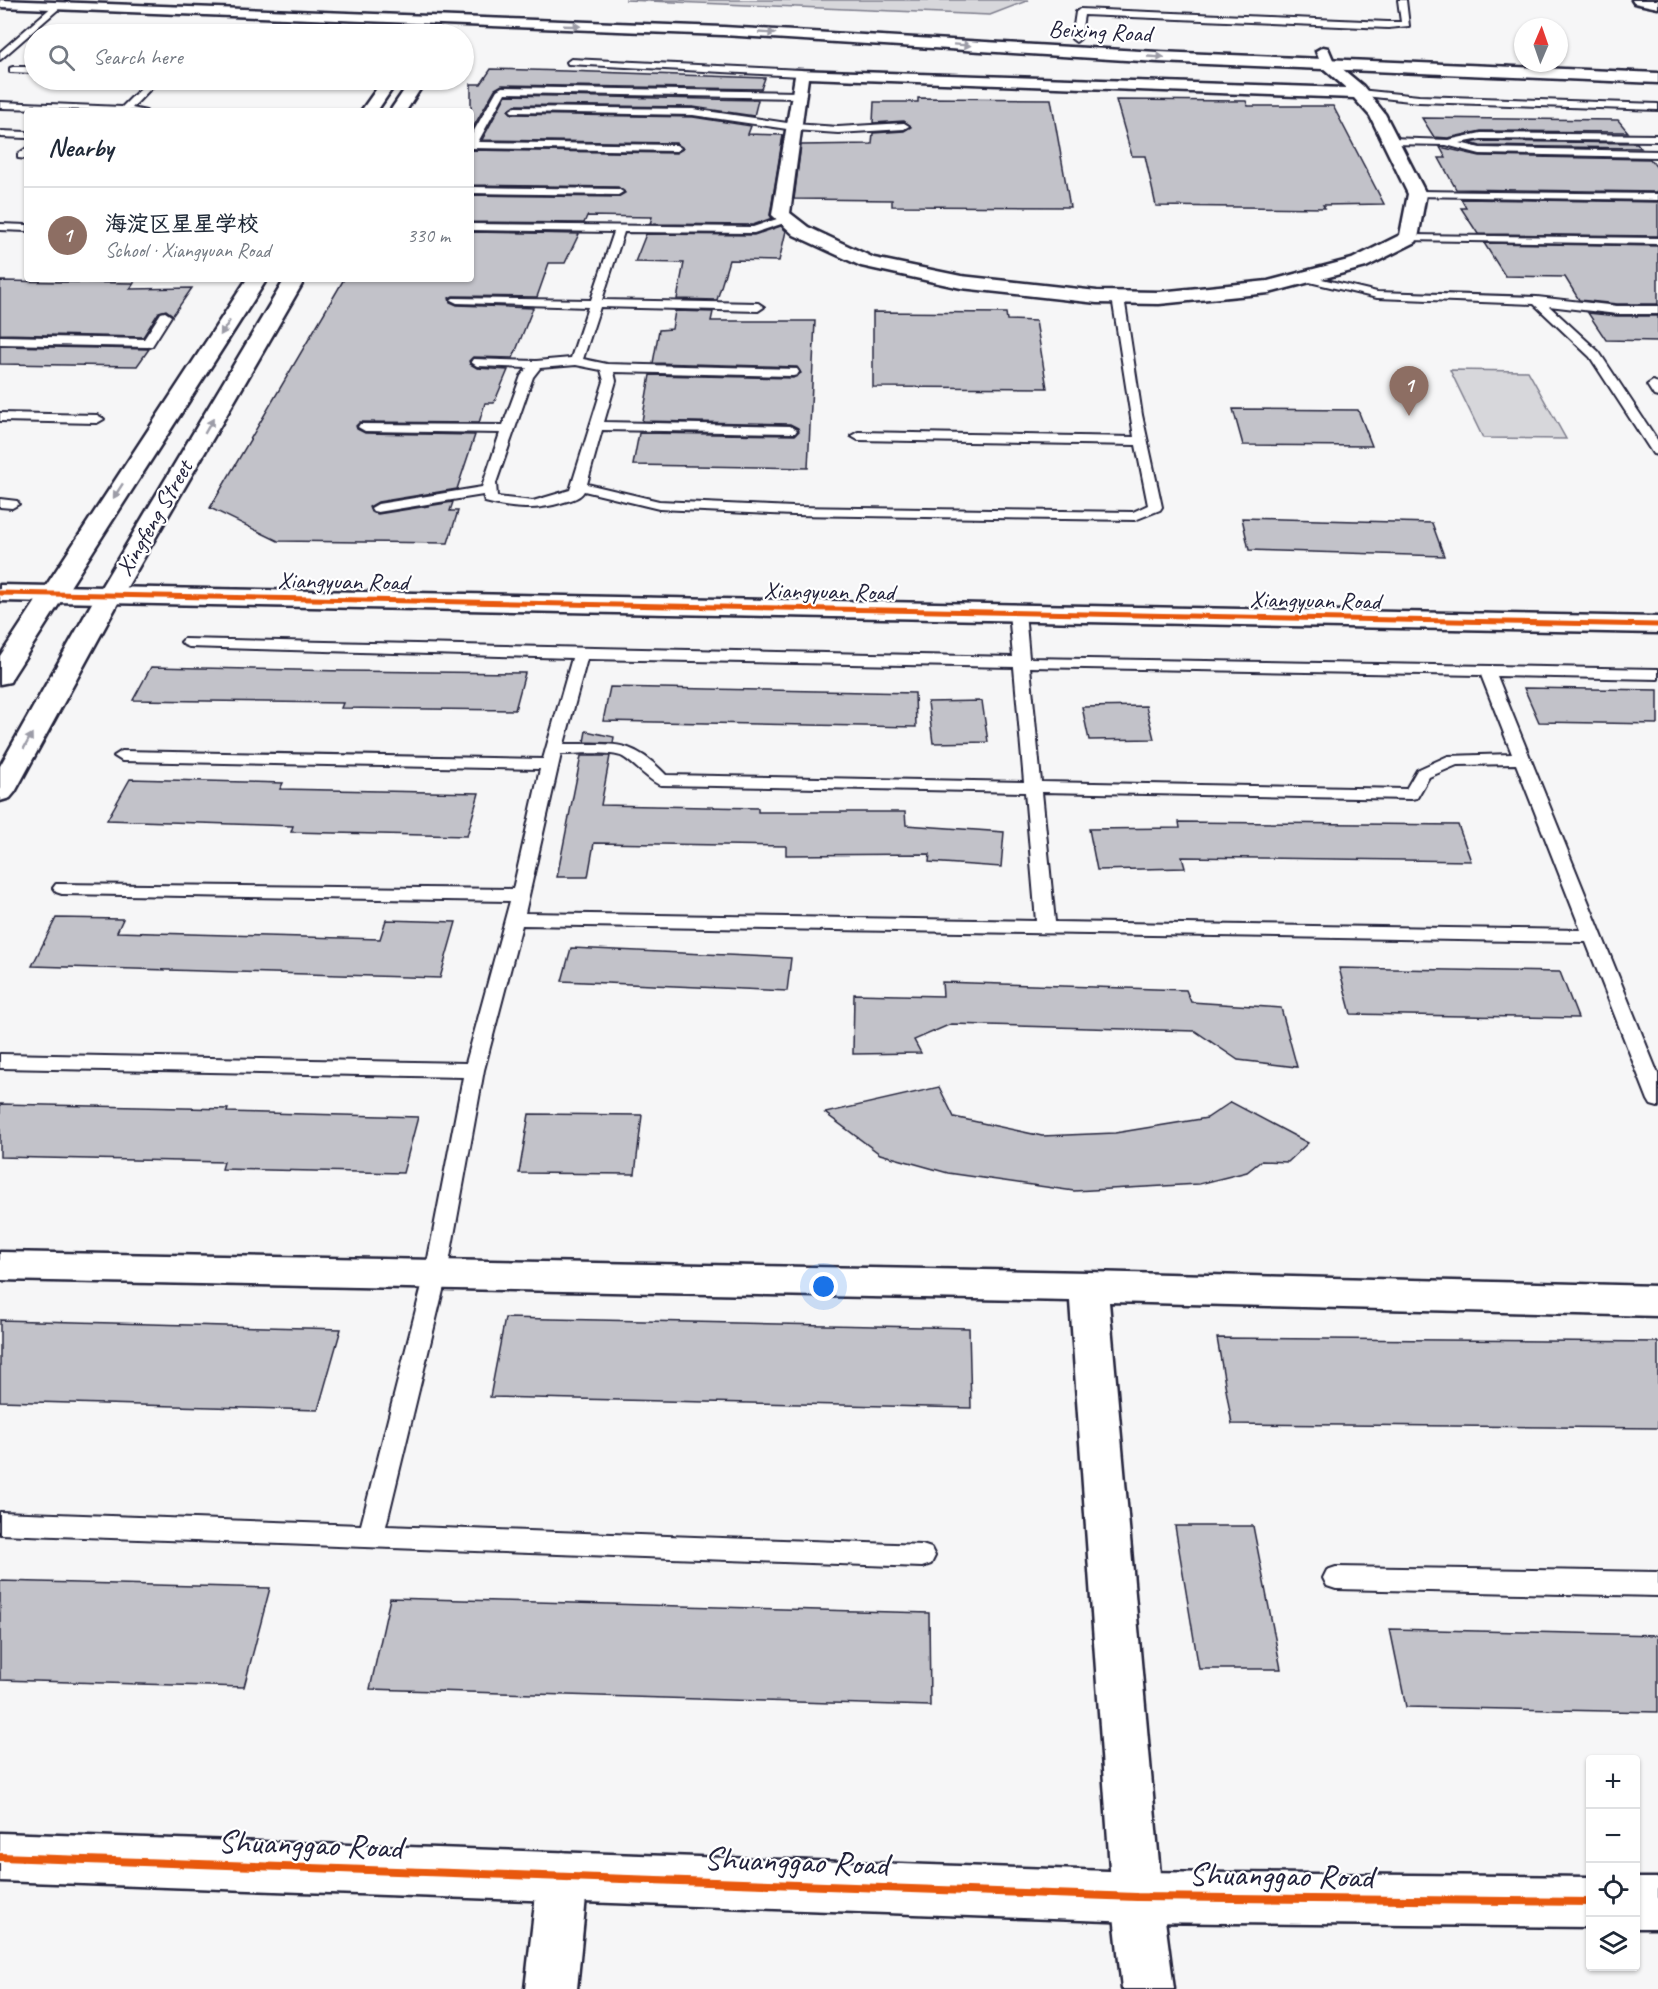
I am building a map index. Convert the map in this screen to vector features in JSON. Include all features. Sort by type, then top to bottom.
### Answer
[{"type":"street","points":[[1639,0],[1658,4]]},
{"type":"street","name":"Beixing Road","points":[[0,3],[430,20],[440,24]]},
{"type":"street","points":[[427,24],[445,6]]},
{"type":"street","points":[[457,24],[465,6],[516,8]]},
{"type":"street","points":[[367,18],[393,24]]},
{"type":"street","name":"Beixing Road","points":[[474,28],[531,24],[823,36],[1147,57],[1514,60]]},
{"type":"street","name":"Beixing Road","points":[[954,30],[1325,58],[1658,78]]},
{"type":"street","points":[[1325,58],[1359,93],[1377,114],[1417,194],[1409,238],[1359,263],[1258,288],[1158,298],[1118,297],[961,282],[868,262],[801,231],[781,215],[801,73],[1359,93]]},
{"type":"street","points":[[1568,61],[1658,66]]},
{"type":"street","points":[[371,108],[383,90]]},
{"type":"street","points":[[400,108],[412,90]]},
{"type":"street","name":"Xingfeng Street","points":[[0,676],[255,282]]},
{"type":"street","name":"Xingfeng Street","points":[[0,792],[110,594],[293,282]]},
{"type":"street","name":"Xiangyuan Road","points":[[0,593],[1658,625]]},
{"type":"street","points":[[0,1266],[1088,1287],[1658,1301]]},
{"type":"street","points":[[1088,1287],[1137,1897],[1148,1989]]},
{"type":"street","name":"Shuanggao Road","points":[[0,1857],[1137,1897],[1586,1902]]},
{"type":"street","points":[[551,1989],[563,1877]]},
{"type":"street","points":[[1640,1903],[1658,1903]]},
{"type":"lane","points":[[1076,39],[1080,12],[1388,25],[1406,24],[1402,0]]},
{"type":"lane","points":[[38,24],[58,6]]},
{"type":"lane","points":[[0,57],[24,36]]},
{"type":"lane","points":[[571,62],[801,73]]},
{"type":"lane","points":[[13,70],[24,70]]},
{"type":"lane","points":[[127,108],[144,90]]},
{"type":"lane","points":[[474,140],[502,90],[798,95]]},
{"type":"lane","points":[[1359,93],[1431,99],[1658,107]]},
{"type":"lane","points":[[0,105],[75,108]]},
{"type":"lane","points":[[515,110],[693,112],[794,127],[838,130],[904,126]]},
{"type":"lane","points":[[0,134],[24,135]]},
{"type":"lane","points":[[1390,141],[1446,142],[1481,136],[1658,138]]},
{"type":"lane","points":[[1446,142],[1480,151],[1658,154]]},
{"type":"lane","points":[[474,145],[676,148]]},
{"type":"lane","points":[[474,189],[618,192]]},
{"type":"lane","points":[[1417,194],[1658,197]]},
{"type":"lane","points":[[474,227],[754,230],[786,219]]},
{"type":"lane","points":[[0,227],[24,226]]},
{"type":"lane","points":[[576,361],[620,229]]},
{"type":"lane","points":[[1409,238],[1658,241]]},
{"type":"lane","points":[[1305,278],[1377,295],[1537,301],[1617,310],[1658,310]]},
{"type":"lane","points":[[579,486],[670,506],[793,511],[1135,516],[1155,507],[1141,441],[1118,297]]},
{"type":"lane","points":[[457,300],[758,307]]},
{"type":"lane","points":[[1537,301],[1595,355],[1658,451]]},
{"type":"lane","points":[[0,340],[148,343],[165,316]]},
{"type":"lane","points":[[477,362],[536,365],[576,361],[607,368],[793,372]]},
{"type":"lane","points":[[536,365],[527,376],[489,483],[490,499],[508,504],[546,505],[576,493],[610,381],[607,368]]},
{"type":"lane","points":[[0,417],[97,418]]},
{"type":"lane","points":[[596,426],[790,430]]},
{"type":"lane","points":[[365,427],[507,429]]},
{"type":"lane","points":[[858,436],[1141,441]]},
{"type":"lane","points":[[378,508],[489,490]]},
{"type":"lane","points":[[1017,612],[1046,927]]},
{"type":"lane","points":[[189,642],[581,654],[1658,674]]},
{"type":"lane","points":[[371,1535],[436,1274],[474,1070],[520,895],[552,756],[581,654]]},
{"type":"lane","points":[[1487,671],[1658,1100]]},
{"type":"lane","points":[[122,756],[552,756],[624,750],[648,766],[661,780],[1411,794],[1423,774],[1454,760],[1522,759]]},
{"type":"lane","points":[[62,888],[520,895]]},
{"type":"lane","points":[[514,919],[1593,936]]},
{"type":"lane","points":[[0,1062],[474,1070]]},
{"type":"lane","points":[[0,1523],[922,1556]]},
{"type":"lane","points":[[1336,1578],[1658,1584]]},
{"type":"shaded area","points":[[625,0],[1029,0],[990,15]]},
{"type":"shaded area","points":[[1450,370],[1528,371],[1566,439],[1483,438]]},
{"type":"building","points":[[491,69],[765,78],[761,89],[502,85],[495,89],[474,126],[471,90],[474,90],[474,84],[481,84]]},
{"type":"building","points":[[506,95],[758,100],[754,116],[693,107],[515,105],[508,110],[512,114],[693,117],[751,126],[748,134],[783,135],[770,215],[772,218],[753,225],[650,224],[652,217],[587,216],[584,223],[474,222],[474,195],[618,197],[625,193],[618,187],[474,185],[474,150],[676,153],[683,149],[676,143],[482,140]]},
{"type":"building","points":[[918,98],[1051,99],[1070,207],[892,206],[892,200],[794,199],[801,145],[872,144],[873,133],[904,131],[911,127],[904,121],[873,123],[874,102],[918,102]]},
{"type":"building","points":[[1116,100],[1246,101],[1248,106],[1333,106],[1384,204],[1323,205],[1325,208],[1156,206],[1145,156],[1132,156]]},
{"type":"building","points":[[1422,118],[1618,120],[1628,132],[1481,131],[1448,138],[1434,137]]},
{"type":"building","points":[[1481,141],[1637,143],[1641,148],[1480,146],[1470,143]]},
{"type":"building","points":[[1440,147],[1480,156],[1650,159],[1658,169],[1658,192],[1456,189],[1439,158],[1446,158]]},
{"type":"building","points":[[1461,199],[1658,202],[1658,236],[1478,234],[1461,208],[1466,208]]},
{"type":"building","points":[[781,226],[786,231],[779,261],[729,260],[717,300],[677,299],[684,263],[635,262],[646,234],[754,235]]},
{"type":"building","points":[[474,232],[579,234],[565,263],[549,263],[537,297],[453,296],[449,298],[450,302],[457,305],[533,308],[513,358],[473,357],[469,361],[477,368],[508,370],[494,403],[485,403],[479,423],[360,422],[356,426],[365,433],[475,435],[457,489],[378,502],[369,507],[371,512],[378,514],[453,502],[450,511],[458,511],[448,543],[278,541],[210,508],[342,282],[474,282]]},
{"type":"building","points":[[1484,243],[1658,246],[1658,304],[1617,304],[1579,300],[1565,277],[1505,276]]},
{"type":"building","points":[[0,281],[134,283],[130,289],[192,288],[173,315],[166,310],[159,312],[143,337],[0,334]]},
{"type":"building","points":[[675,311],[713,312],[711,321],[815,321],[808,468],[633,465],[639,433],[795,435],[799,431],[790,424],[642,421],[650,375],[793,378],[801,373],[797,367],[653,363],[659,330],[672,329]]},
{"type":"building","points":[[873,312],[1006,313],[1007,320],[1036,321],[1047,388],[873,387]]},
{"type":"building","points":[[1588,313],[1658,316],[1658,341],[1606,340]]},
{"type":"building","points":[[0,346],[149,349],[137,366],[0,364]]},
{"type":"building","points":[[1233,409],[1358,410],[1372,446],[1243,445]]},
{"type":"building","points":[[1242,518],[1432,523],[1444,556],[1249,550]]},
{"type":"building","points":[[151,667],[525,673],[515,710],[341,708],[343,703],[133,700]]},
{"type":"building","points":[[610,687],[915,693],[916,727],[603,721]]},
{"type":"building","points":[[1524,688],[1658,690],[1658,724],[1539,722]]},
{"type":"building","points":[[982,701],[988,742],[933,743],[928,702]]},
{"type":"building","points":[[1146,706],[1154,739],[1089,740],[1082,707]]},
{"type":"building","points":[[586,731],[614,737],[613,743],[584,742]]},
{"type":"building","points":[[581,756],[610,756],[601,805],[758,808],[758,812],[905,812],[906,825],[1004,832],[1001,867],[929,862],[930,854],[786,855],[786,846],[594,843],[588,877],[557,877]]},
{"type":"building","points":[[130,779],[283,783],[280,789],[479,793],[467,836],[291,832],[293,826],[107,820]]},
{"type":"building","points":[[1179,822],[1458,825],[1471,861],[1182,857],[1185,868],[1097,870],[1089,829],[1180,828]]},
{"type":"building","points":[[56,918],[123,919],[117,932],[380,939],[386,920],[456,922],[440,978],[32,966]]},
{"type":"building","points":[[571,948],[791,958],[787,991],[562,981]]},
{"type":"building","points":[[1339,968],[1560,972],[1578,1018],[1351,1014]]},
{"type":"building","points":[[942,982],[1186,990],[1191,1002],[1281,1008],[1297,1067],[1238,1060],[1195,1031],[951,1024],[914,1040],[921,1053],[853,1054],[854,994],[943,996]]},
{"type":"building","points":[[939,1087],[954,1117],[1042,1136],[1115,1133],[1207,1118],[1231,1102],[1308,1143],[1288,1162],[1261,1161],[1247,1172],[1199,1184],[1074,1191],[948,1173],[880,1154],[825,1113]]},
{"type":"building","points":[[0,1104],[228,1109],[227,1112],[418,1117],[403,1173],[222,1169],[224,1162],[0,1157]]},
{"type":"building","points":[[529,1114],[642,1115],[635,1174],[519,1173]]},
{"type":"building","points":[[505,1318],[969,1328],[971,1408],[490,1397]]},
{"type":"building","points":[[0,1320],[341,1329],[318,1410],[0,1401]]},
{"type":"building","points":[[1217,1338],[1658,1342],[1658,1428],[1232,1424]]},
{"type":"building","points":[[1175,1526],[1253,1526],[1281,1669],[1199,1669]]},
{"type":"building","points":[[0,1581],[270,1588],[244,1687],[0,1680]]},
{"type":"building","points":[[390,1598],[929,1613],[930,1706],[370,1689]]},
{"type":"building","points":[[1390,1629],[1658,1635],[1658,1712],[1406,1707]]},
{"type":"cycle path","points":[[0,593],[1658,625]]},
{"type":"cycle path","points":[[0,1857],[1137,1897],[1586,1902]]},
{"type":"place","name":"海淀区星星学校","points":[[1409,416]]}]
